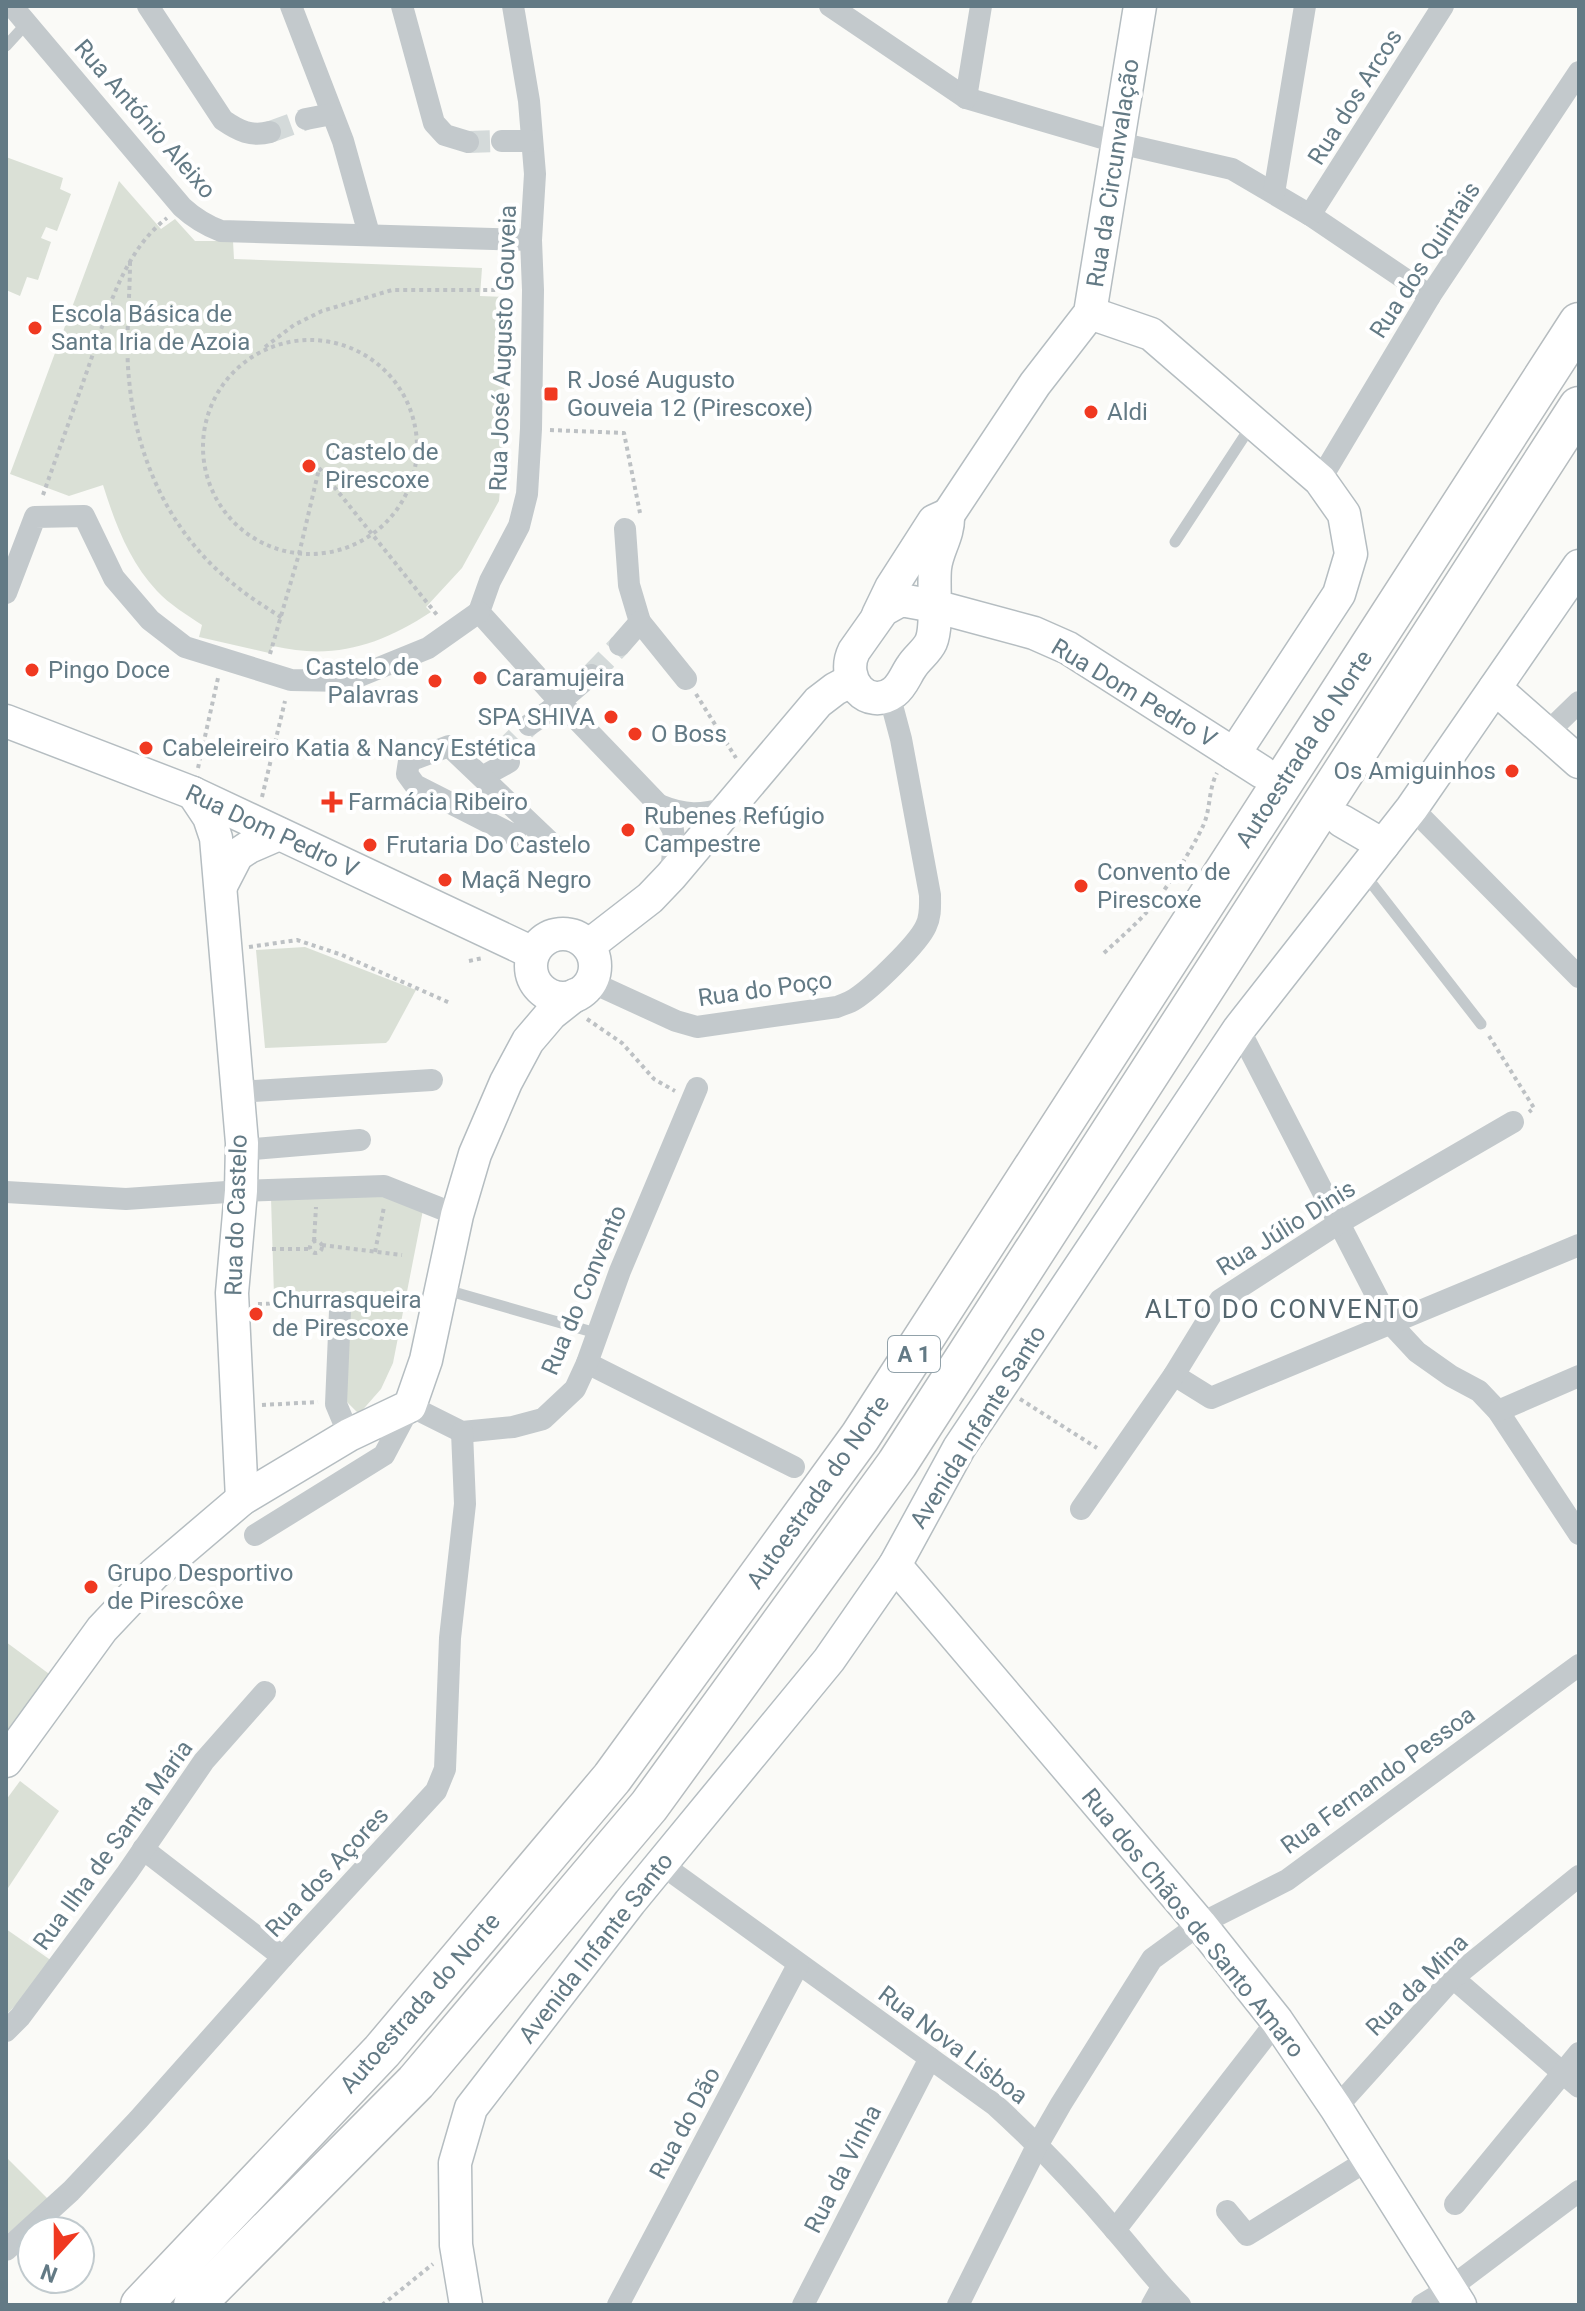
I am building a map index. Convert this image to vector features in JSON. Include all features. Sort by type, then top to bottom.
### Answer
[{"type":"highway","name":"Autoestrada do Norte","points":[[141,2305],[382,2051],[612,1778],[860,1437],[1579,323]]},
{"type":"highway","name":"Autoestrada do Norte","points":[[194,2305],[416,2082],[658,1793],[897,1464],[1579,407]]},
{"type":"street","name":"Rua António Aleixo","points":[[12,6],[195,219],[221,231],[369,234]]},
{"type":"street","points":[[148,6],[223,120],[239,131],[258,135],[270,132]]},
{"type":"street","points":[[291,6],[343,141],[369,234],[531,240]]},
{"type":"street","points":[[402,6],[434,123],[445,135],[468,142]]},
{"type":"street","name":"Rua José Augusto Gouveia","points":[[479,612],[490,581],[519,526],[527,494],[531,429],[531,240],[535,174],[529,101],[513,6]]},
{"type":"street","points":[[830,6],[966,98],[1119,143],[1218,164],[1244,175],[1310,215],[1430,296]]},
{"type":"street","points":[[966,98],[981,6]]},
{"type":"street","name":"Rua da Circunvalação","points":[[1140,6],[1090,313],[1151,334],[1320,480],[1344,514],[1351,554],[1339,594],[1234,754]]},
{"type":"street","points":[[1274,193],[1305,6]]},
{"type":"street","name":"Rua dos Arcos","points":[[1310,215],[1443,6]]},
{"type":"street","name":"Rua dos Quintais","points":[[1320,480],[1430,296],[1579,72]]},
{"type":"street","points":[[306,119],[332,114]]},
{"type":"street","points":[[502,141],[532,141]]},
{"type":"street","points":[[876,619],[891,588],[934,521],[948,515],[1035,384],[1090,313]]},
{"type":"street","name":"Rua Dom Pedro V","points":[[889,694],[901,685],[919,656],[931,644],[927,610],[935,565],[949,529],[948,515]]},
{"type":"street","points":[[6,593],[35,517],[84,516],[114,578],[150,620],[185,647],[291,680],[347,681],[428,648],[479,612],[555,707],[659,805],[673,830],[671,876]]},
{"type":"street","points":[[625,529],[629,585],[640,622],[686,679]]},
{"type":"street","name":"Avenida Infante Santo","points":[[466,2305],[456,2245],[455,2163],[471,2108],[661,1864],[829,1660],[895,1565],[959,1448],[1239,1029],[1412,808],[1579,566]]},
{"type":"street","points":[[889,694],[877,697],[864,694],[852,680],[849,671],[851,658],[883,610],[895,602],[927,610]]},
{"type":"street","name":"Rua Dom Pedro V","points":[[927,610],[1034,633],[1068,648],[1262,772]]},
{"type":"street","points":[[620,645],[640,622]]},
{"type":"street","name":"Rua Dom Pedro V","points":[[919,656],[957,633],[1001,625]]},
{"type":"street","points":[[534,730],[591,675]]},
{"type":"street","points":[[588,946],[650,898],[818,702],[852,680]]},
{"type":"street","points":[[1495,688],[1579,762]]},
{"type":"street","name":"Rua do Poço","points":[[578,992],[697,1027],[837,1007],[865,991],[921,935],[930,915],[930,895],[901,739],[889,694]]},
{"type":"street","points":[[1547,733],[1579,702]]},
{"type":"street","name":"Rua Dom Pedro V","points":[[6,721],[193,793],[533,953]]},
{"type":"street","points":[[515,836],[415,785],[410,780],[409,761],[449,746],[552,844]]},
{"type":"street","points":[[482,777],[505,758]]},
{"type":"street","name":"Rua do Castelo","points":[[193,793],[209,817],[216,838],[242,1150],[232,1305],[242,1499]]},
{"type":"street","points":[[659,805],[691,814],[728,808]]},
{"type":"street","points":[[1412,808],[1579,977]]},
{"type":"street","points":[[1342,821],[1383,845]]},
{"type":"street","points":[[222,884],[237,855],[268,828]]},
{"type":"street","points":[[255,1535],[384,1455],[410,1406],[426,1360],[457,1215],[475,1154],[506,1082],[528,1041],[551,1014],[578,992],[594,973],[593,954],[580,939],[558,934],[548,937],[533,953],[532,974],[537,984],[554,996],[564,997],[578,992]]},
{"type":"street","points":[[1239,1029],[1391,1324],[1417,1352],[1479,1391],[1498,1411],[1579,1534]]},
{"type":"street","points":[[237,1092],[432,1080]]},
{"type":"street","name":"Rua do Convento","points":[[462,1432],[513,1427],[543,1419],[575,1389],[620,1271],[694,1094]]},
{"type":"street","name":"Rua Júlio Dinis","points":[[1081,1509],[1174,1375],[1220,1300],[1339,1223],[1513,1122]]},
{"type":"street","points":[[242,1150],[360,1140]]},
{"type":"street","points":[[6,1192],[126,1199],[384,1186],[457,1215]]},
{"type":"street","points":[[1174,1375],[1211,1398],[1579,1245]]},
{"type":"street","points":[[340,1311],[336,1401],[349,1435]]},
{"type":"street","points":[[587,1363],[794,1467]]},
{"type":"street","points":[[1498,1411],[1579,1376]]},
{"type":"street","points":[[410,1406],[462,1432]]},
{"type":"street","points":[[6,1761],[102,1629],[154,1574],[242,1499],[349,1435],[410,1406]]},
{"type":"street","name":"Rua dos Açores","points":[[6,2250],[81,2181],[436,1791],[443,1777],[451,1634],[465,1504],[462,1432]]},
{"type":"street","name":"Rua dos Chãos de Santo Amaro","points":[[895,1565],[1200,1924],[1277,2021],[1336,2108],[1455,2297]]},
{"type":"street","name":"Rua Fernando Pessoa","points":[[958,2305],[1038,2144],[1152,1959],[1200,1924],[1287,1880],[1579,1665]]},
{"type":"street","name":"Rua Ilha de Santa Maria","points":[[6,2031],[20,2017],[204,1761],[265,1692]]},
{"type":"street","points":[[143,1849],[283,1957]]},
{"type":"street","name":"Rua Nova Lisboa","points":[[661,1864],[995,2105],[1038,2144],[1115,2230],[1157,2296],[1180,2305]]},
{"type":"street","name":"Rua da Mina","points":[[1336,2108],[1453,1978],[1579,1876]]},
{"type":"street","name":"Rua do Dão","points":[[618,2305],[798,1965]]},
{"type":"street","points":[[1453,1978],[1571,2079]]},
{"type":"street","points":[[1115,2230],[1277,2021]]},
{"type":"street","points":[[1455,2204],[1571,2079],[1579,2053]]},
{"type":"street","name":"Rua da Vinha","points":[[803,2305],[930,2058]]},
{"type":"street","points":[[1227,2211],[1247,2235],[1368,2160]]},
{"type":"street","points":[[1422,2305],[1455,2297],[1579,2191]]},
{"type":"lane","points":[[6,46],[27,23]]},
{"type":"lane","points":[[1175,542],[1254,422]]},
{"type":"lane","points":[[1362,871],[1481,1024]]},
{"type":"lane","points":[[442,1289],[596,1333]]},
{"type":"path","points":[[35,517],[114,295],[130,262],[157,226],[182,207]]},
{"type":"path","points":[[130,262],[129,378],[140,441],[154,482],[175,521],[200,553],[235,585],[282,618]]},
{"type":"path","points":[[258,352],[282,343],[306,339],[331,341],[355,349],[376,362],[394,379],[407,400],[415,424],[418,448],[415,473],[406,496],[392,517],[374,533],[346,548],[315,554],[277,549],[256,540],[237,526],[222,509],[204,468],[202,445],[212,401],[224,381],[240,365],[294,325],[322,311],[392,290],[533,290]]},
{"type":"path","points":[[531,429],[624,433],[640,515],[625,529]]},
{"type":"path","points":[[264,672],[282,618],[319,468],[451,633]]},
{"type":"path","points":[[193,793],[222,658]]},
{"type":"path","points":[[686,679],[750,782]]},
{"type":"path","points":[[268,828],[291,680]]},
{"type":"path","points":[[1104,953],[1146,912],[1165,887],[1208,815],[1209,794],[1215,775],[1234,754]]},
{"type":"path","points":[[227,947],[252,947],[297,940],[342,955],[450,1003]]},
{"type":"path","points":[[578,992],[590,1022],[622,1043],[654,1079],[694,1094]]},
{"type":"path","points":[[1481,1024],[1534,1108],[1513,1122]]},
{"type":"path","points":[[375,1252],[386,1196],[384,1186]]},
{"type":"path","points":[[310,1249],[314,1241],[317,1197]]},
{"type":"path","points":[[314,1241],[322,1245],[402,1255]]},
{"type":"path","points":[[272,1249],[310,1249],[315,1253],[322,1245]]},
{"type":"path","points":[[232,1305],[334,1302],[340,1311]]},
{"type":"path","points":[[1000,1386],[1116,1460]]},
{"type":"path","points":[[237,1406],[336,1401]]},
{"type":"path","points":[[382,2305],[456,2245]]},
{"type":"shaded area","points":[[6,157],[63,178],[60,189],[71,194],[57,231],[46,227],[41,238],[51,242],[38,280],[27,277],[20,296],[6,290]]},
{"type":"shaded area","points":[[119,181],[161,229],[175,219],[195,241],[233,241],[234,259],[482,268],[480,296],[506,297],[499,501],[462,568],[426,607],[431,612],[393,634],[336,650],[295,650],[273,646],[269,653],[199,637],[202,625],[162,596],[138,567],[118,527],[103,485],[69,496],[10,474]]},
{"type":"shaded area","points":[[305,947],[416,990],[386,1043],[265,1048],[256,950]]},
{"type":"shaded area","points":[[386,1196],[423,1210],[393,1363],[381,1389],[359,1414],[344,1399],[345,1303],[338,1297],[274,1296],[271,1198]]},
{"type":"shaded area","points":[[6,1642],[56,1679],[6,1744]]},
{"type":"shaded area","points":[[20,1781],[59,1811],[6,1891],[6,1800]]},
{"type":"shaded area","points":[[6,1929],[52,1961],[6,2015]]},
{"type":"shaded area","points":[[6,2157],[48,2199],[29,2215],[16,2215],[16,2226],[6,2235]]},
{"type":"tunnel","points":[[270,132],[306,119]]},
{"type":"tunnel","points":[[468,142],[502,141]]},
{"type":"tunnel","points":[[591,675],[620,645]]},
{"type":"tunnel","points":[[501,753],[529,725]]},
{"type":"place","name":"Escola Básica de Santa Iria de Azoia","points":[[35,328]]},
{"type":"place","name":"R José Augusto Gouveia 12 (Pirescoxe)","points":[[551,394]]},
{"type":"place","name":"Aldi","points":[[1091,412]]},
{"type":"place","name":"Castelo de Pirescoxe","points":[[309,466]]},
{"type":"place","name":"Pingo Doce","points":[[32,670]]},
{"type":"place","name":"Caramujeira","points":[[480,678]]},
{"type":"place","name":"Castelo de Palavras","points":[[435,681]]},
{"type":"place","name":"SPA SHIVA","points":[[611,717]]},
{"type":"place","name":"O Boss","points":[[635,734]]},
{"type":"place","name":"Cabeleireiro Katia & Nancy Estética","points":[[146,748]]},
{"type":"place","name":"Os Amiguinhos","points":[[1512,771]]},
{"type":"place","name":"Farmácia Ribeiro","points":[[332,802]]},
{"type":"place","name":"Rubenes Refúgio Campestre","points":[[628,830]]},
{"type":"place","name":"Frutaria Do Castelo","points":[[370,845]]},
{"type":"place","name":"Maçã Negro","points":[[445,880]]},
{"type":"place","name":"Convento de Pirescoxe","points":[[1081,886]]},
{"type":"place","name":"Churrasqueira de Pirescoxe","points":[[256,1314]]},
{"type":"place","name":"Grupo Desportivo de Pirescôxe","points":[[91,1587]]},
{"type":"district","name":"ALTO DO CONVENTO","points":[[1283,1309]]}]
